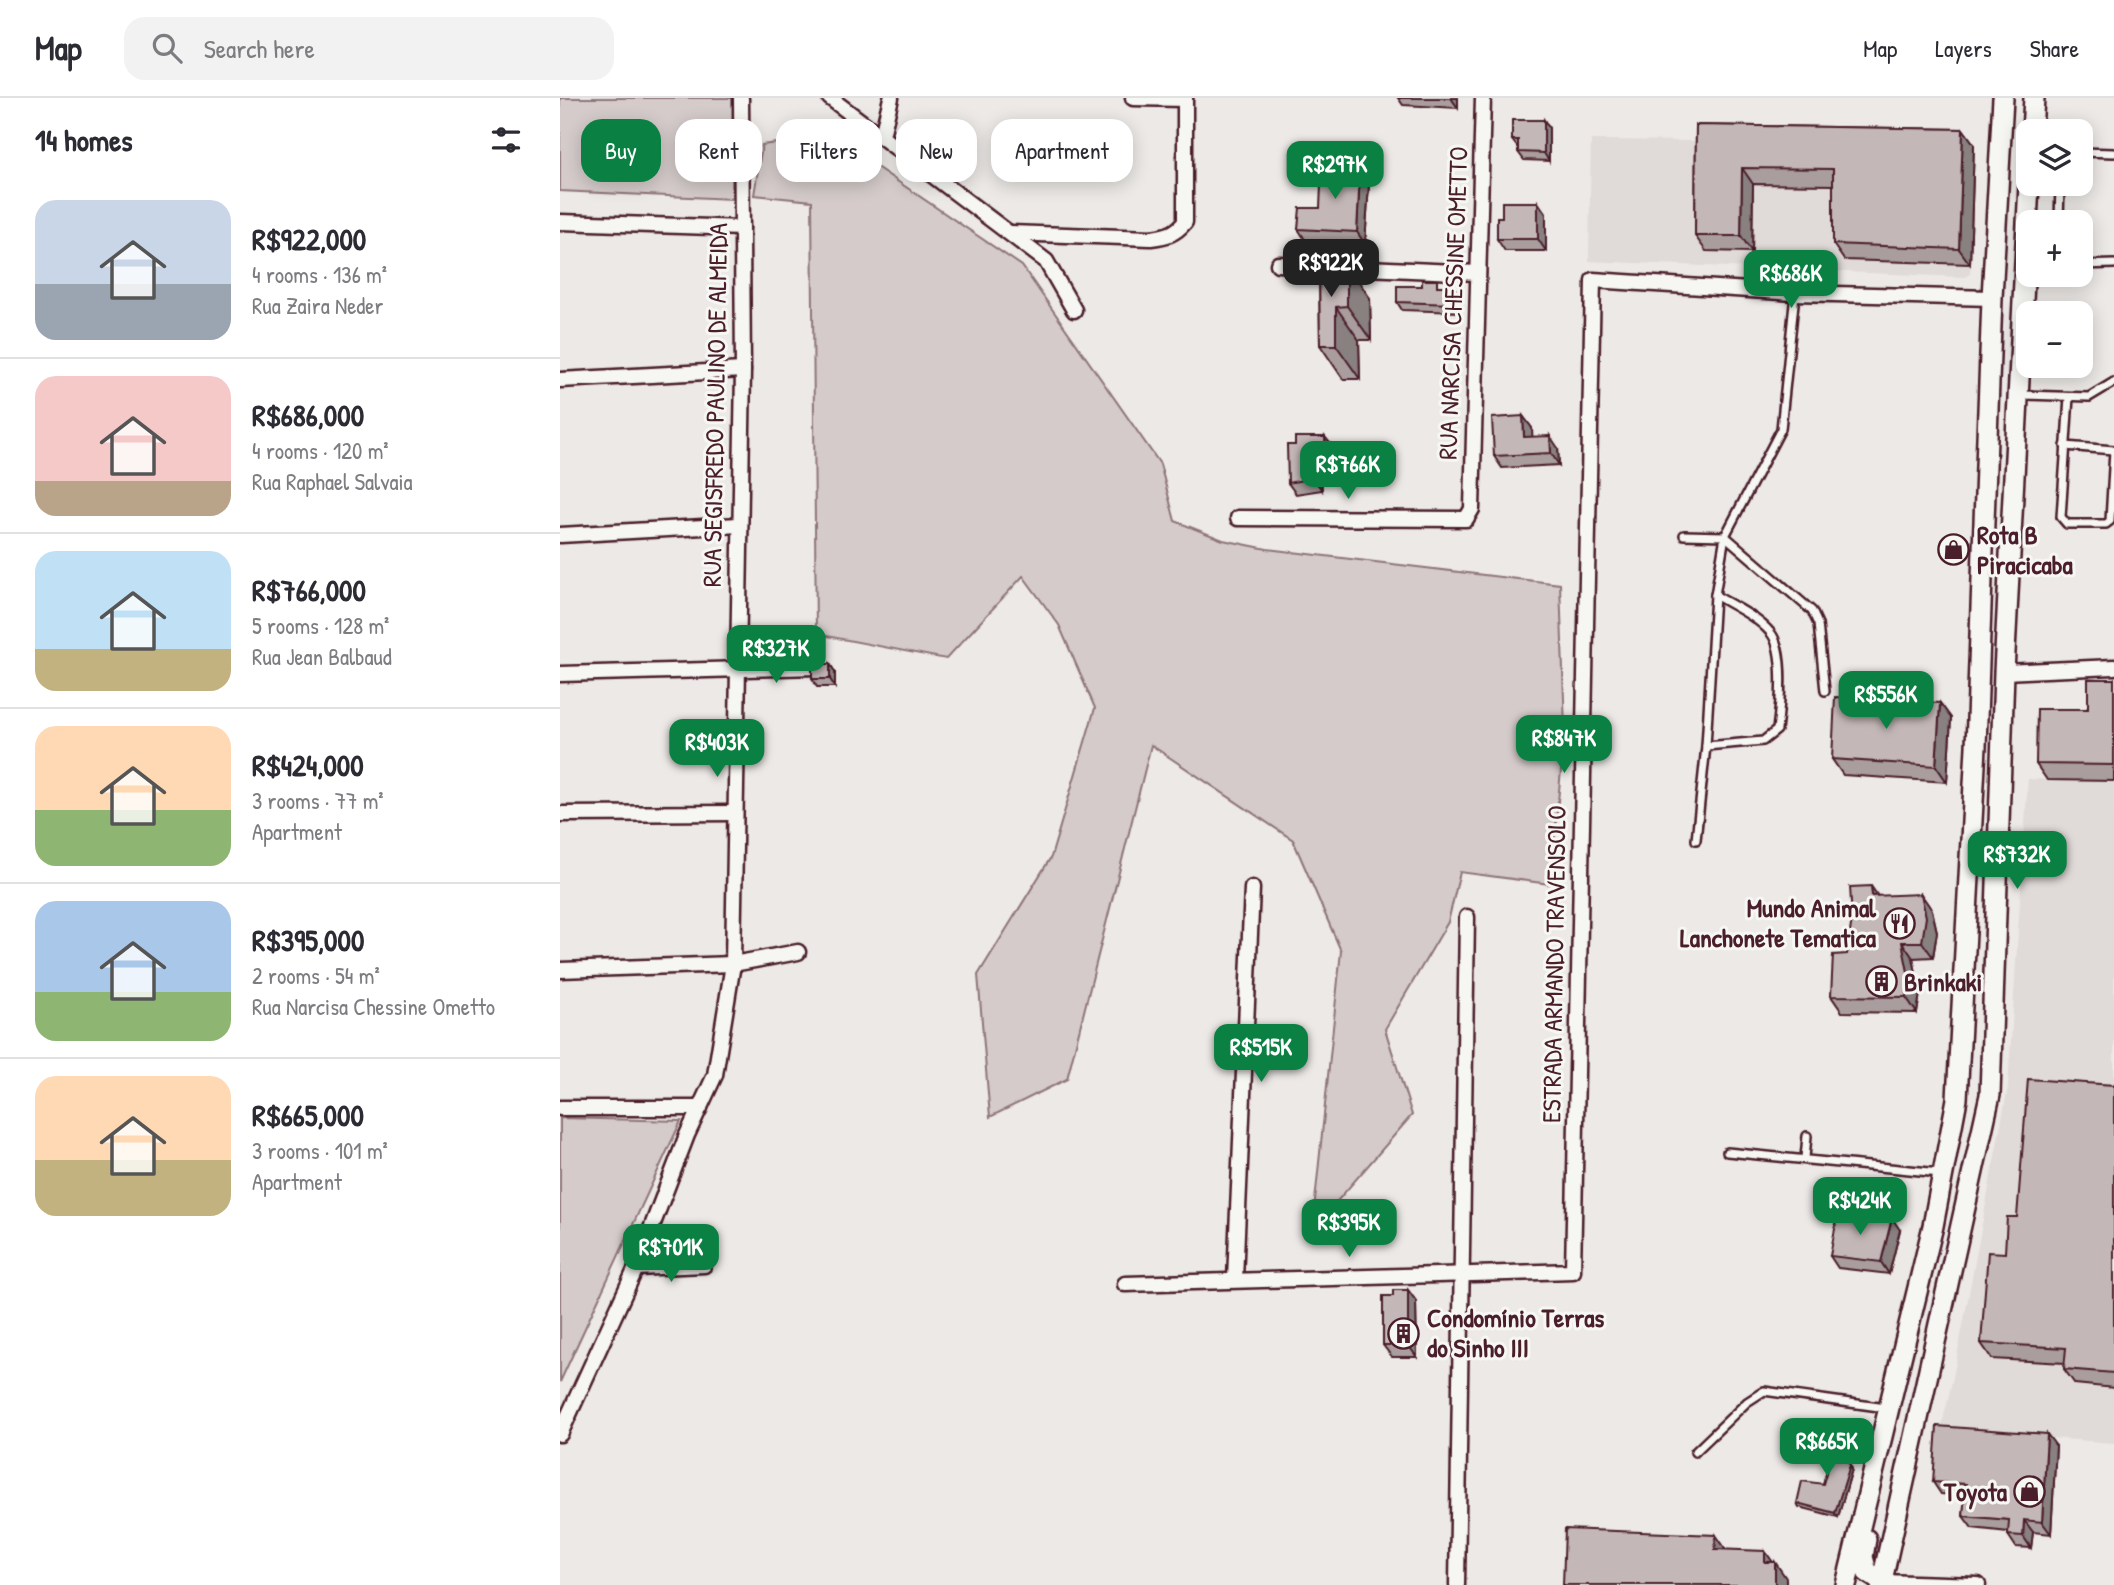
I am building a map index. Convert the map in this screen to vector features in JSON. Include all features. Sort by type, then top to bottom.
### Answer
[{"type":"main road","points":[[1846,1585],[1928,1248],[1957,1099],[1976,747],[1992,298],[2003,98]]},
{"type":"main road","points":[[2033,119],[2034,98]]},
{"type":"main road","points":[[1863,1517],[1868,1527],[1863,1556],[1867,1572],[1881,1583],[1990,1095],[2004,672],[2028,196]]},
{"type":"main road","points":[[1980,604],[1985,618],[1989,668],[1994,672],[2004,672]]},
{"type":"main road","points":[[1928,1248],[1935,1249],[1941,1255],[1944,1264],[1934,1304],[1941,1322]]},
{"type":"street","name":"RUA SEGISFREDO PAULINO DE ALMEIDA","points":[[560,1434],[636,1268],[699,1108],[715,1075],[733,964],[743,370],[741,98]]},
{"type":"street","points":[[830,98],[859,119]]},
{"type":"street","points":[[891,98],[882,136],[1046,261],[1074,310]]},
{"type":"street","points":[[1010,233],[1151,238],[1168,236],[1185,222],[1185,99],[1133,98]]},
{"type":"street","name":"RUA NARCISA CHESSINE OMETTO","points":[[1238,518],[1466,519],[1472,509],[1483,98]]},
{"type":"street","points":[[560,222],[742,228]]},
{"type":"street","points":[[1278,264],[1479,273]]},
{"type":"street","name":"ESTRADA ARMANDO TRAVENSOLO","points":[[1460,1274],[1573,1271],[1593,280],[1795,293]]},
{"type":"street","points":[[1795,293],[1992,298]]},
{"type":"street","points":[[560,380],[743,370]]},
{"type":"street","points":[[560,535],[740,525]]},
{"type":"street","points":[[560,674],[816,667]]},
{"type":"street","points":[[2004,672],[2114,667]]},
{"type":"street","points":[[560,814],[734,813]]},
{"type":"street","points":[[1235,1279],[1252,888]]},
{"type":"street","points":[[1457,1585],[1467,917]]},
{"type":"street","points":[[560,970],[733,964],[798,953]]},
{"type":"street","points":[[560,1108],[699,1108]]},
{"type":"street","points":[[636,1268],[704,1265]]},
{"type":"street","points":[[1125,1284],[1460,1274]]},
{"type":"street","points":[[1881,1583],[1978,1585]]},
{"type":"lane","points":[[2093,152],[2114,153]]},
{"type":"lane","points":[[2093,265],[2114,264]]},
{"type":"lane","points":[[1696,840],[1706,746],[1715,595],[1725,537],[1781,429],[1795,293]]},
{"type":"lane","points":[[2020,395],[2094,395],[2114,382]]},
{"type":"lane","points":[[2065,446],[2114,450],[2110,521],[2106,524],[2067,524],[2061,517],[2065,446],[2069,397]]},
{"type":"lane","points":[[1684,535],[1725,537],[1812,611],[1818,624],[1825,691]]},
{"type":"lane","points":[[1706,746],[1763,741],[1770,737],[1777,730],[1782,695],[1776,639],[1772,633],[1715,595]]},
{"type":"lane","points":[[1805,1158],[1807,1136]]},
{"type":"lane","points":[[1727,1153],[1805,1158],[1944,1173]]},
{"type":"lane","points":[[1695,1452],[1747,1402],[1765,1391],[1890,1408]]},
{"type":"shaded area","points":[[560,98],[733,98],[733,119],[675,119],[675,182],[732,182],[732,199],[560,191]]},
{"type":"shaded area","points":[[1591,140],[1974,144],[1970,274],[1964,277],[1589,261]]},
{"type":"shaded area","points":[[776,143],[776,182],[882,182],[882,171],[1022,266],[1160,464],[1175,521],[1223,540],[1267,549],[1560,584],[1565,729],[1550,884],[1460,872],[1448,922],[1385,1029],[1412,1115],[1312,1230],[1341,951],[1293,840],[1151,745],[1067,1079],[990,1117],[978,975],[1051,857],[1095,708],[1059,625],[1023,576],[946,659],[816,634],[812,201],[754,195],[756,182],[762,182],[762,145]]},
{"type":"shaded area","points":[[2028,779],[2114,782],[2114,1443],[1941,1429],[2008,1087]]},
{"type":"shaded area","points":[[560,1118],[681,1121],[560,1382]]},
{"type":"building","points":[[1512,120],[1544,120],[1544,153],[1518,152],[1518,140],[1512,140]]},
{"type":"building","points":[[1696,125],[1963,129],[1959,249],[1833,244],[1833,169],[1742,168],[1741,236],[1695,236]]},
{"type":"building","points":[[1322,162],[1349,163],[1348,171],[1360,172],[1357,232],[1298,229],[1300,208],[1320,208]]},
{"type":"building","points":[[1502,202],[1538,202],[1538,239],[1497,239],[1497,217],[1502,217]]},
{"type":"building","points":[[1319,264],[1347,264],[1347,306],[1336,307],[1336,345],[1320,345]]},
{"type":"building","points":[[1422,280],[1437,280],[1437,286],[1454,286],[1453,304],[1397,302],[1397,286],[1422,286]]},
{"type":"building","points":[[1523,416],[1524,437],[1550,436],[1551,453],[1494,456],[1492,418]]},
{"type":"building","points":[[1295,437],[1325,437],[1326,467],[1313,467],[1313,478],[1288,483],[1287,445],[1295,445]]},
{"type":"building","points":[[819,664],[830,664],[830,679],[812,679],[812,669]]},
{"type":"building","points":[[2088,679],[2114,679],[2114,765],[2036,764],[2037,709],[2088,709]]},
{"type":"building","points":[[1835,697],[1940,703],[1936,766],[1832,759]]},
{"type":"building","points":[[1871,886],[1872,896],[1921,894],[1926,917],[1922,942],[1902,942],[1909,977],[1906,997],[1831,996],[1833,955],[1847,954],[1852,918],[1850,887]]},
{"type":"building","points":[[2028,1079],[2114,1085],[2114,1373],[2064,1369],[2066,1348],[1981,1343],[1988,1252],[2005,1253],[2007,1217],[2017,1217]]},
{"type":"building","points":[[1838,1212],[1892,1218],[1881,1262],[1830,1256]]},
{"type":"building","points":[[1393,1290],[1408,1290],[1408,1345],[1383,1345],[1383,1296],[1393,1296]]},
{"type":"building","points":[[1937,1426],[2047,1434],[2042,1522],[2024,1520],[2023,1536],[2008,1535],[2009,1520],[1963,1516],[1966,1484],[1933,1482]]},
{"type":"building","points":[[1834,1430],[1850,1465],[1835,1513],[1797,1503],[1802,1481],[1823,1484],[1828,1466],[1818,1440]]},
{"type":"building","points":[[1565,1529],[1716,1535],[1715,1549],[1765,1551],[1765,1562],[1775,1562],[1775,1585],[1563,1585]]},
{"type":"place","name":"Rota B Piracicaba","points":[[1954,550]]},
{"type":"place","name":"Mundo Animal Lanchonete Tematica","points":[[1899,923]]},
{"type":"place","name":"Brinkaki","points":[[1881,982]]},
{"type":"place","name":"Condomínio Terras do Sinho III","points":[[1404,1333]]},
{"type":"place","name":"Toyota","points":[[2030,1492]]}]
